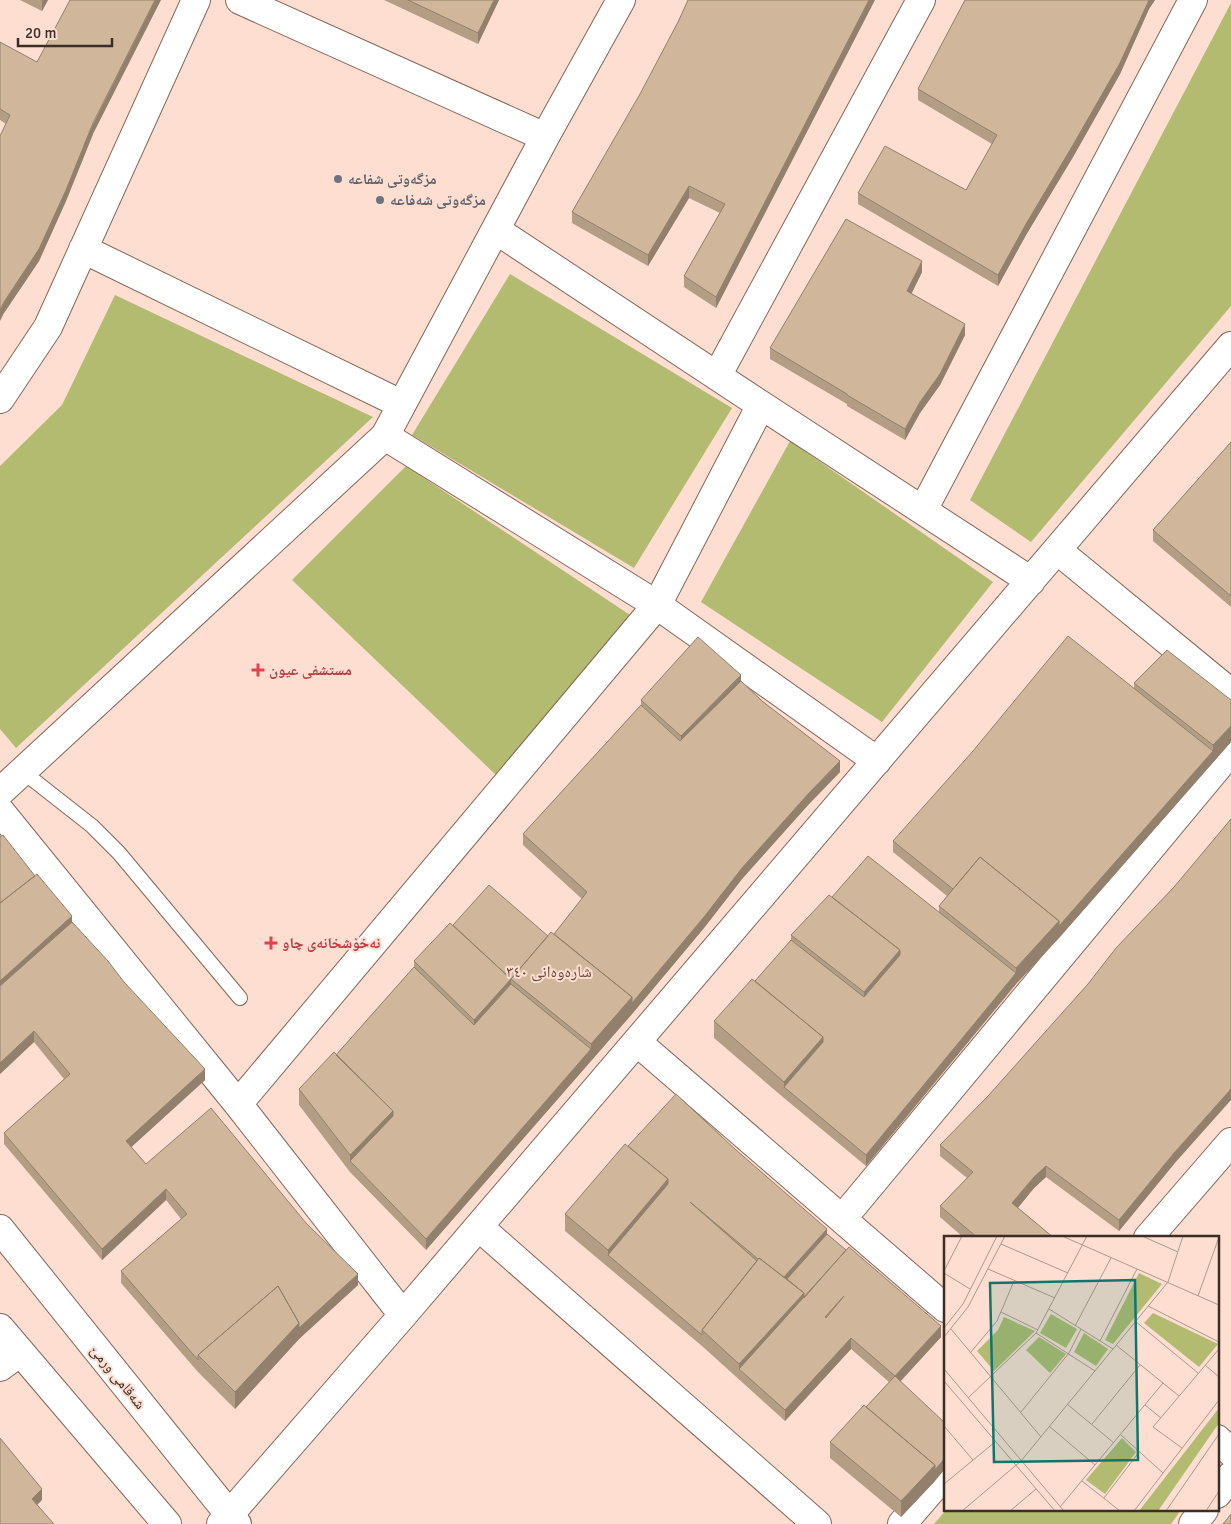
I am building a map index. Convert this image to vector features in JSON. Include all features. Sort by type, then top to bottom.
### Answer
[{"type":"street","points":[[0,399],[48,327],[196,0]]},
{"type":"street","points":[[240,0],[545,137]]},
{"type":"street","points":[[0,792],[385,436],[545,137],[621,0]]},
{"type":"street","points":[[717,376],[921,0]]},
{"type":"street","points":[[923,510],[1193,0]]},
{"type":"street","points":[[496,230],[1031,580]]},
{"type":"street","points":[[84,249],[401,404]]},
{"type":"street","points":[[229,1521],[1230,349]]},
{"type":"street","points":[[238,1104],[657,605],[761,405]]},
{"type":"street","points":[[385,436],[657,605],[877,760]]},
{"type":"street","points":[[1058,550],[1231,693]]},
{"type":"street","points":[[842,1219],[1231,751]]},
{"type":"street","points":[[0,811],[238,1104],[403,1315]]},
{"type":"street","points":[[637,1042],[944,1307]]},
{"type":"street","points":[[1150,1236],[1231,1142]]},
{"type":"street","points":[[479,1227],[818,1524]]},
{"type":"street","name":"شەقامی ورمێ","points":[[0,1229],[229,1521]]},
{"type":"street","points":[[0,1328],[10,1360],[167,1524]]},
{"type":"street","points":[[1218,1440],[1231,1452]]},
{"type":"street","points":[[902,1524],[944,1475]]},
{"type":"street","points":[[1218,1493],[1231,1476]]},
{"type":"street","points":[[1193,1524],[1202,1512]]},
{"type":"lane","points":[[22,771],[92,826],[119,853],[240,998]]},
{"type":"green space","points":[[1231,3],[1231,306],[1031,542],[970,500]]},
{"type":"green space","points":[[510,274],[732,408],[634,568],[412,435]]},
{"type":"green space","points":[[115,295],[373,417],[16,748],[0,729],[0,466],[62,405]]},
{"type":"green space","points":[[790,441],[993,582],[882,722],[701,602]]},
{"type":"green space","points":[[406,466],[630,615],[496,775],[292,580]]},
{"type":"green space","points":[[944,1512],[1180,1512],[1171,1524],[934,1524]]},
{"type":"building","points":[[70,0],[155,0],[93,123],[66,190],[39,249],[0,310],[0,136],[10,115],[0,109],[0,42],[37,62]]},
{"type":"building","points":[[408,0],[494,0],[478,33]]},
{"type":"building","points":[[688,0],[869,0],[716,297],[684,276],[725,204],[689,186],[648,255],[572,212],[640,94]]},
{"type":"building","points":[[965,0],[1149,0],[1120,63],[998,275],[858,193],[885,146],[966,190],[997,135],[918,89]]},
{"type":"building","points":[[846,219],[922,261],[907,291],[965,324],[940,374],[920,402],[905,429],[770,348]]},
{"type":"building","points":[[1231,442],[1231,596],[1153,530]]},
{"type":"building","points":[[1068,636],[1213,751],[1059,926],[1059,921],[980,857],[953,889],[893,841],[973,751]]},
{"type":"building","points":[[698,637],[741,675],[681,736],[641,700]]},
{"type":"building","points":[[1167,650],[1231,700],[1231,726],[1213,745],[1134,683]]},
{"type":"building","points":[[741,681],[762,701],[840,761],[742,868],[632,1003],[632,997],[554,934],[587,892],[523,834],[641,705],[680,741]]},
{"type":"building","points":[[1231,819],[1231,1089],[1174,1153],[1119,1220],[1046,1166],[1012,1203],[1052,1236],[976,1236],[940,1206],[973,1172],[940,1145],[988,1096],[1088,984],[1116,948],[1174,887]]},
{"type":"building","points":[[3,835],[35,876],[0,903],[0,837]]},
{"type":"building","points":[[868,856],[1016,973],[866,1155],[784,1087],[823,1042],[823,1037],[755,981],[791,940],[864,997],[900,955],[900,950],[832,897]]},
{"type":"building","points":[[980,857],[1059,921],[1016,968],[939,906]]},
{"type":"building","points":[[37,874],[72,916],[0,981],[0,903]]},
{"type":"building","points":[[489,885],[548,936],[511,979],[453,925]]},
{"type":"building","points":[[829,895],[900,950],[864,992],[791,935]]},
{"type":"building","points":[[72,922],[108,961],[124,982],[205,1069],[126,1141],[146,1164],[211,1108],[306,1223],[358,1274],[299,1328],[299,1323],[278,1286],[198,1355],[198,1360],[121,1271],[187,1214],[166,1189],[102,1249],[4,1133],[70,1074],[34,1031],[0,1063],[0,986]]},
{"type":"building","points":[[450,923],[511,979],[474,1020],[414,961]]},
{"type":"building","points":[[551,932],[632,997],[591,1044],[511,979]]},
{"type":"building","points":[[414,967],[474,1025],[511,984],[591,1049],[426,1239],[350,1161],[393,1116],[393,1111],[336,1055]]},
{"type":"building","points":[[752,979],[823,1037],[784,1082],[714,1021]]},
{"type":"building","points":[[334,1052],[393,1111],[350,1155],[299,1089]]},
{"type":"building","points":[[676,1094],[736,1150],[827,1229],[784,1277],[758,1259],[690,1202],[757,1261],[702,1330],[702,1335],[608,1255],[668,1184],[668,1179],[628,1146]]},
{"type":"building","points":[[625,1144],[668,1179],[608,1250],[565,1214]]},
{"type":"building","points":[[827,1234],[846,1250],[804,1298],[804,1293],[787,1279]]},
{"type":"building","points":[[849,1247],[941,1326],[895,1376],[851,1338],[785,1410],[739,1369]],"holes":[[[844,1296],[826,1318],[825,1317]]]},
{"type":"building","points":[[759,1258],[804,1293],[739,1364],[702,1330]]},
{"type":"building","points":[[278,1286],[299,1323],[235,1392],[198,1355]]},
{"type":"building","points":[[895,1376],[944,1422],[944,1459],[935,1470],[935,1465],[866,1407]]},
{"type":"building","points":[[864,1405],[935,1465],[901,1501],[830,1442]]},
{"type":"building","points":[[0,1438],[42,1489],[32,1499],[54,1524],[0,1524]]},
{"type":"building","points":[[1231,1514],[1231,1524],[1223,1524]]},
{"type":"place","name":"مزگەوتی شفاعە","points":[[338,179]]},
{"type":"place","name":"مزگەوتی شەفاعە","points":[[380,200]]},
{"type":"place","name":"مستشفى عيون","points":[[258,670]]},
{"type":"place","name":"نەخۆشخانەی چاو","points":[[271,943]]},
{"type":"district","name":"شارەوەانی ٣٤٠","points":[[549,972]]}]
